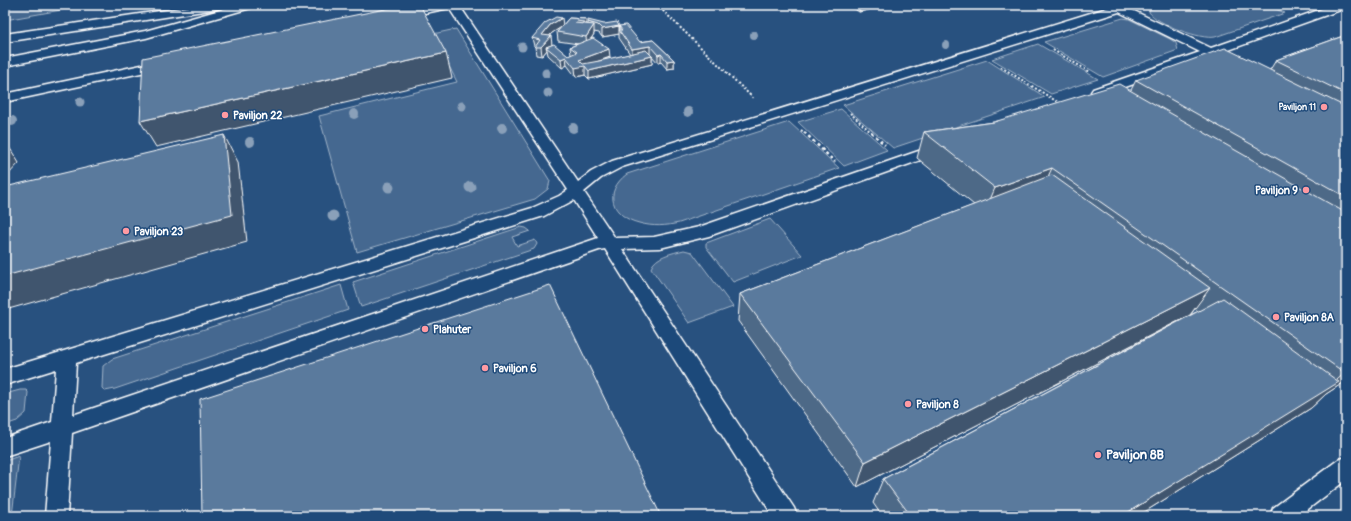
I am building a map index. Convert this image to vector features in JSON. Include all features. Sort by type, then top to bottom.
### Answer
[{"type":"lane","points":[[5,38],[224,5]]},
{"type":"lane","points":[[5,62],[146,34],[250,5]]},
{"type":"lane","points":[[393,16],[447,5]]},
{"type":"lane","points":[[453,5],[610,243],[786,516]]},
{"type":"lane","points":[[1062,105],[1344,5]]},
{"type":"lane","points":[[5,377],[538,212],[565,200],[596,175],[617,164],[1121,6],[1210,52]]},
{"type":"lane","points":[[5,98],[176,62]]},
{"type":"lane","points":[[5,447],[598,244],[653,243],[703,232],[954,143]]},
{"type":"lane","points":[[56,516],[67,358]]},
{"type":"lane","points":[[1281,516],[1346,467]]},
{"type":"path","points":[[657,5],[756,101],[782,112],[853,179]]},
{"type":"path","points":[[1028,36],[1115,86]]},
{"type":"path","points":[[976,52],[1062,105]]},
{"type":"path","points":[[831,97],[903,161]]},
{"type":"shaded area","points":[[5,5],[89,5],[5,20]]},
{"type":"shaded area","points":[[1163,5],[1266,5],[1285,13],[1215,37],[1208,37],[1190,34],[1170,26],[1154,17],[1149,12],[1150,9]]},
{"type":"shaded area","points":[[1123,18],[1129,19],[1170,39],[1176,43],[1178,50],[1103,77],[1044,42]]},
{"type":"shaded area","points":[[456,29],[550,181],[548,189],[535,199],[357,252],[319,116],[457,82],[433,34]]},
{"type":"shaded area","points":[[1038,44],[1098,79],[1051,94],[992,59]]},
{"type":"shaded area","points":[[987,60],[1045,97],[893,148],[843,105]]},
{"type":"shaded area","points":[[841,109],[887,150],[844,166],[798,122]]},
{"type":"shaded area","points":[[789,122],[839,168],[674,224],[654,226],[629,220],[622,215],[614,203],[613,196],[615,188],[619,181],[627,174]]},
{"type":"shaded area","points":[[770,219],[802,255],[733,282],[706,247],[706,243]]},
{"type":"shaded area","points":[[521,227],[530,231],[512,237],[517,246],[535,240],[537,244],[534,249],[361,307],[353,282]]},
{"type":"shaded area","points":[[684,250],[692,252],[733,307],[689,323],[651,268],[660,258]]},
{"type":"shaded area","points":[[341,285],[348,310],[115,389],[105,391],[102,388],[103,366],[112,359]]},
{"type":"shaded area","points":[[26,390],[28,392],[26,413],[17,421],[5,425],[5,394]]},
{"type":"shaded area","points":[[19,456],[12,516],[5,516],[5,461]]},
{"type":"building","points":[[405,5],[420,5],[446,53],[140,121],[143,58]]},
{"type":"building","points":[[556,17],[562,18],[550,25],[542,35],[551,36],[541,47],[535,47],[540,40],[532,38],[545,23]]},
{"type":"building","points":[[569,18],[586,19],[583,22],[577,21],[575,23],[594,25],[586,37],[557,32]]},
{"type":"building","points":[[588,20],[604,24],[617,22],[619,26],[602,29],[598,25],[588,22]]},
{"type":"building","points":[[626,25],[640,42],[653,40],[674,60],[667,61],[661,54],[658,55],[650,46],[632,49],[619,30],[622,30],[619,26]]},
{"type":"building","points":[[1346,35],[1346,94],[1276,60]]},
{"type":"building","points":[[593,38],[609,49],[579,60],[583,64],[646,50],[652,56],[589,71],[585,66],[575,68],[566,57],[561,59],[546,47],[554,44],[568,56],[577,52],[570,47]]},
{"type":"building","points":[[1225,48],[1346,107],[1346,197],[1136,80]]},
{"type":"building","name":"Paviljon 8A","points":[[1119,84],[1346,213],[1345,373],[1052,168],[995,188],[924,132],[994,122]]},
{"type":"building","points":[[224,135],[232,215],[5,276],[5,187]]},
{"type":"building","name":"Paviljon 8","points":[[1052,175],[1210,288],[865,462],[740,294]]},
{"type":"building","name":"Paviljon 6","points":[[550,285],[661,516],[202,516],[200,399]]},
{"type":"building","name":"Paviljon 8B","points":[[1223,298],[1339,382],[1122,516],[911,516],[883,479]]},
{"type":"place","name":"Paviljon 11","points":[[1324,107]]},
{"type":"place","name":"Paviljon 22","points":[[225,115]]},
{"type":"place","name":"Paviljon 9","points":[[1306,190]]},
{"type":"place","name":"Paviljon 23","points":[[126,231]]},
{"type":"place","name":"Paviljon 8A","points":[[1276,317]]},
{"type":"place","name":"Plahuter","points":[[425,329]]},
{"type":"place","name":"Paviljon 6","points":[[485,368]]},
{"type":"place","name":"Paviljon 8","points":[[908,404]]},
{"type":"place","name":"Paviljon 8B","points":[[1098,455]]}]
